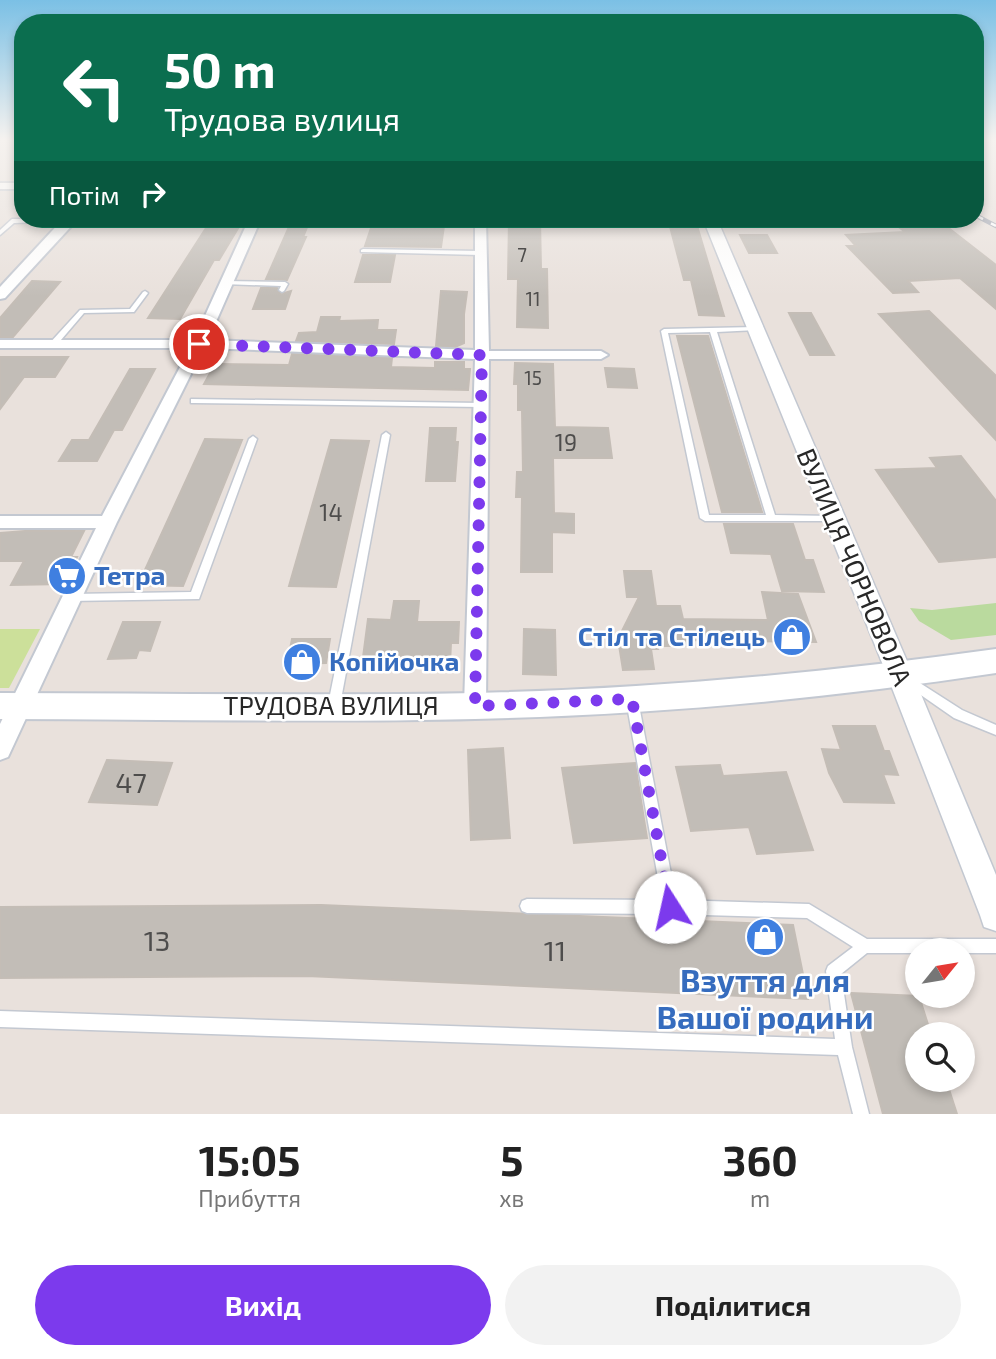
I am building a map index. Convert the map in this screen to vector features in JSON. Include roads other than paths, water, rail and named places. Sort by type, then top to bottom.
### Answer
[{"type":"main road","name":"ТРУДОВА ВУЛИЦЯ","points":[[10,706],[475,706],[632,699],[900,675],[996,661]]},
{"type":"street","points":[[0,295],[63,228]]},
{"type":"street","points":[[0,749],[10,706],[72,598],[199,344],[251,228]]},
{"type":"street","points":[[475,706],[482,355],[481,228]]},
{"type":"street","name":"ВУЛИЦЯ ЧОРНОВОЛА","points":[[714,228],[900,675],[996,915]]},
{"type":"street","points":[[0,344],[199,344],[482,355],[601,355]]},
{"type":"street","points":[[0,523],[108,522]]},
{"type":"lane","points":[[0,233],[14,221]]},
{"type":"lane","points":[[363,251],[480,253]]},
{"type":"lane","points":[[225,283],[285,284],[282,289]]},
{"type":"lane","points":[[52,345],[82,311],[132,312],[145,293]]},
{"type":"lane","points":[[755,329],[664,331],[705,519],[833,519]]},
{"type":"lane","points":[[713,330],[772,519]]},
{"type":"lane","points":[[194,401],[481,405]]},
{"type":"lane","points":[[334,706],[386,435]]},
{"type":"lane","points":[[72,598],[195,596],[253,439]]},
{"type":"lane","points":[[900,675],[958,714],[996,730]]},
{"type":"lane","points":[[632,699],[670,907]]},
{"type":"lane","points":[[527,906],[809,911],[865,946],[996,946]]},
{"type":"lane","points":[[861,1114],[844,1047],[833,971],[865,946]]},
{"type":"lane","points":[[0,1019],[844,1047]]},
{"type":"railway","points":[[984,220],[996,226]]},
{"type":"place","name":"Тетра","points":[[67,576]]},
{"type":"place","name":"Стіл та Стілець","points":[[792,637]]},
{"type":"place","name":"Копійочка","points":[[302,662]]},
{"type":"place","name":"Взуття для Вашої родини","points":[[765,937]]}]
